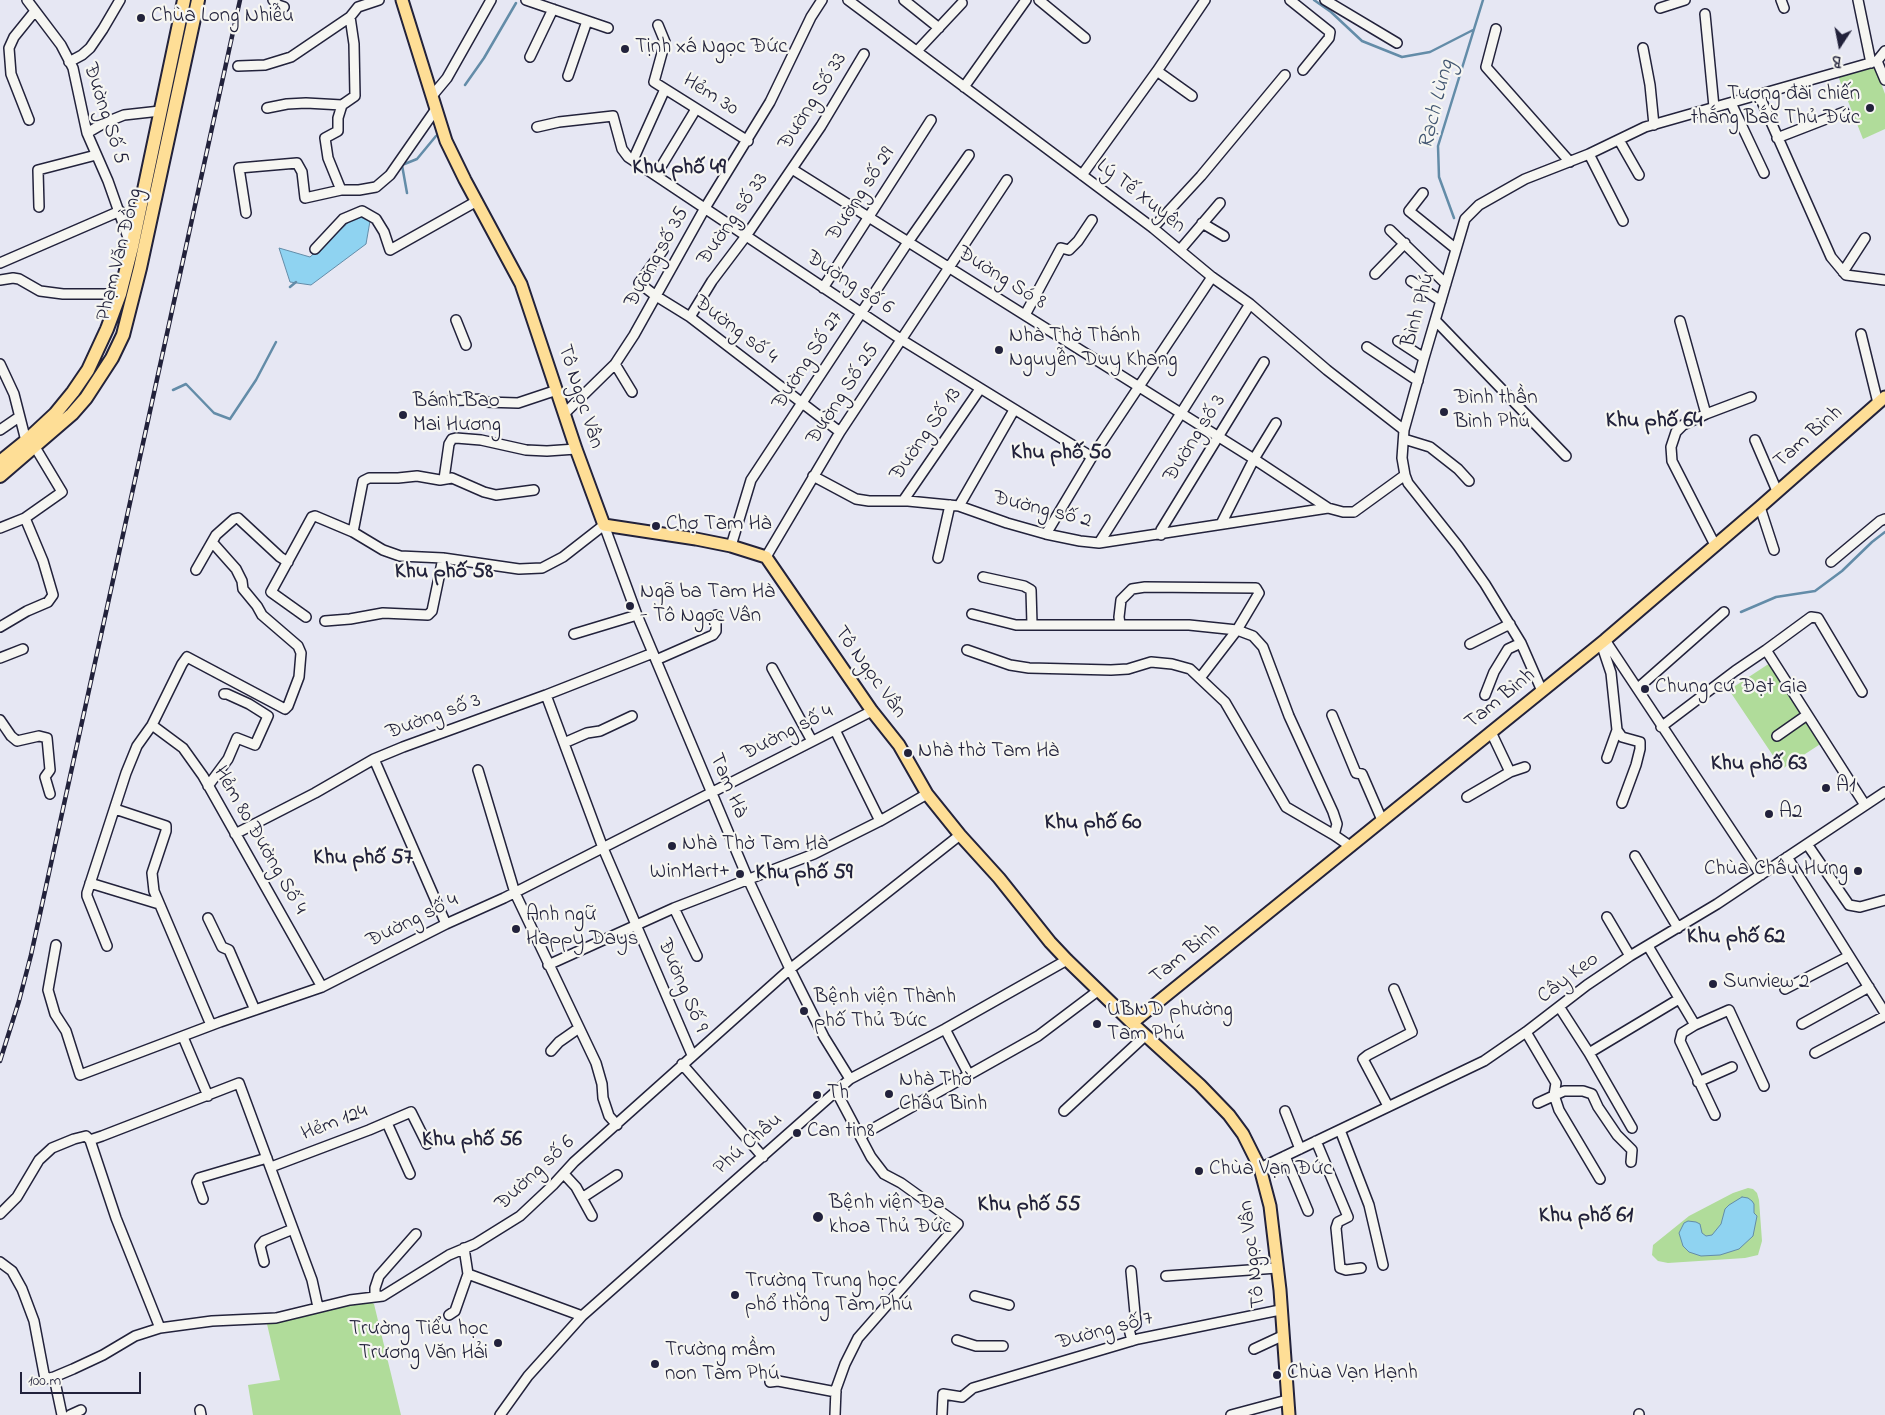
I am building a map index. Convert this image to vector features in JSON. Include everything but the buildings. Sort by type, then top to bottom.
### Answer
[{"type":"highway","name":"Phạm Văn Đồng","points":[[0,476],[55,414],[88,370],[107,329],[120,294],[132,247],[184,0]]},
{"type":"highway","name":"Phạm Văn Đồng","points":[[0,462],[30,444],[72,414],[86,398],[112,358],[123,335],[140,268],[198,0]]},
{"type":"main road","name":"Tô Ngọc Vân","points":[[402,0],[446,141],[521,284],[576,449],[604,525]]},
{"type":"main road","name":"Tam Bình","points":[[1132,1023],[1603,641],[1882,400]]},
{"type":"main road","points":[[604,525],[696,539],[731,546],[766,557]]},
{"type":"main road","name":"Tô Ngọc Vân","points":[[766,557],[872,711],[899,745],[928,794],[960,835],[999,878],[1067,960],[1132,1023],[1200,1084],[1229,1115],[1243,1134],[1260,1168],[1270,1206],[1289,1415]]},
{"type":"street","name":"Đường Số 5","points":[[27,0],[61,45],[72,68],[87,133],[120,211],[132,247]]},
{"type":"street","points":[[69,62],[90,48],[120,0]]},
{"type":"street","points":[[273,0],[278,5],[284,7]]},
{"type":"street","points":[[238,66],[265,65],[291,57],[350,17],[358,7],[379,0]]},
{"type":"street","points":[[432,96],[447,78],[491,0]]},
{"type":"street","points":[[526,0],[608,28]]},
{"type":"street","name":"Đường số 35","points":[[564,414],[615,364],[634,335],[705,208],[748,141],[770,102],[811,17],[822,0]]},
{"type":"street","name":"Lý Tế Xuyên","points":[[848,0],[1153,228],[1212,277],[1250,304],[1404,435]]},
{"type":"street","points":[[904,0],[939,28]]},
{"type":"street","points":[[964,87],[1026,0]]},
{"type":"street","points":[[1039,0],[1085,38]]},
{"type":"street","points":[[1082,174],[1157,71],[1205,0]]},
{"type":"street","points":[[1290,0],[1330,32],[1329,38],[1303,70]]},
{"type":"street","points":[[1326,0],[1397,43]]},
{"type":"street","points":[[1660,8],[1685,0]]},
{"type":"street","points":[[1858,0],[1874,62],[1885,80]]},
{"type":"street","points":[[918,51],[962,3]]},
{"type":"street","points":[[530,57],[553,9]]},
{"type":"street","points":[[29,120],[11,74],[9,48],[14,37],[35,11]]},
{"type":"street","points":[[1706,14],[1714,107]]},
{"type":"street","points":[[267,108],[306,103],[342,105],[355,96],[354,44],[350,17]]},
{"type":"street","points":[[568,76],[587,21]]},
{"type":"street","name":"Hẻm 30","points":[[658,25],[665,42],[654,82],[748,141]]},
{"type":"street","points":[[1496,30],[1486,67],[1570,162]]},
{"type":"street","points":[[1643,48],[1650,86],[1654,125]]},
{"type":"street","points":[[1874,62],[1885,51]]},
{"type":"street","name":"Đường Số 33","points":[[792,169],[864,54]]},
{"type":"street","name":"Bình Phú","points":[[1542,691],[1521,643],[1485,584],[1458,546],[1408,483],[1402,458],[1404,435],[1424,358],[1465,219],[1479,205],[1526,179],[1654,125],[1874,62]]},
{"type":"street","points":[[1157,71],[1192,96]]},
{"type":"street","points":[[1153,228],[1201,176],[1285,75]]},
{"type":"street","points":[[633,160],[665,89]]},
{"type":"street","points":[[1759,94],[1831,257],[1843,272],[1850,276],[1885,280]]},
{"type":"street","points":[[1730,103],[1764,172]]},
{"type":"street","points":[[341,190],[328,158],[324,138],[338,132],[338,118],[342,105]]},
{"type":"street","points":[[656,175],[696,108]]},
{"type":"street","points":[[246,213],[239,168],[296,162],[302,172],[305,198],[341,190],[359,190],[376,187],[390,175],[436,109]]},
{"type":"street","points":[[87,133],[104,123],[124,115],[160,111]]},
{"type":"street","points":[[1777,138],[1844,112]]},
{"type":"street","name":"Đường số 6","points":[[537,127],[559,122],[614,116],[622,149],[633,160],[902,340],[1092,457]]},
{"type":"street","name":"Đường số 29","points":[[823,288],[931,120]]},
{"type":"street","points":[[1619,140],[1639,175]]},
{"type":"street","points":[[1589,154],[1623,221]]},
{"type":"street","points":[[39,207],[38,170],[96,155]]},
{"type":"street","name":"Đường Số 27","points":[[731,546],[751,480],[908,242],[969,155]]},
{"type":"street","name":"Đường Só 8","points":[[792,169],[1139,386],[1328,508],[1343,512],[1354,512],[1405,475]]},
{"type":"street","name":"Đường số 33","points":[[690,317],[712,281],[746,236],[792,169]]},
{"type":"street","name":"Đường Số 25","points":[[766,557],[840,432],[1007,180]]},
{"type":"street","points":[[1422,193],[1409,211],[1456,249]]},
{"type":"street","points":[[315,249],[343,219],[362,211],[376,219],[384,232],[390,250],[477,201]]},
{"type":"street","points":[[1180,250],[1220,203]]},
{"type":"street","points":[[1,260],[120,211]]},
{"type":"street","points":[[1025,315],[1062,248],[1069,250],[1078,241],[1092,220]]},
{"type":"street","points":[[1202,224],[1224,236]]},
{"type":"street","points":[[1390,230],[1446,284]]},
{"type":"street","points":[[1843,272],[1865,238]]},
{"type":"street","points":[[1375,274],[1405,243]]},
{"type":"street","name":"Đường số 4","points":[[663,250],[639,284],[690,317],[840,432]]},
{"type":"street","points":[[1046,534],[1092,457],[1212,277]]},
{"type":"street","points":[[0,280],[19,279],[40,291],[63,294],[120,294]]},
{"type":"street","points":[[1411,281],[1441,301]]},
{"type":"street","points":[[1099,543],[1250,304]]},
{"type":"street","points":[[456,320],[466,345]]},
{"type":"street","points":[[1436,321],[1566,456]]},
{"type":"street","points":[[1680,321],[1706,414]]},
{"type":"street","points":[[1861,334],[1882,400]]},
{"type":"street","points":[[1398,341],[1424,358]]},
{"type":"street","points":[[1367,347],[1418,381]]},
{"type":"street","name":"Đường số 3","points":[[1161,534],[1161,530],[1264,362]]},
{"type":"street","points":[[0,364],[14,394],[19,417],[30,444],[62,492],[25,518],[0,528]]},
{"type":"street","points":[[615,364],[632,392]]},
{"type":"street","name":"Đường Số 13","points":[[903,501],[980,389]]},
{"type":"street","points":[[447,401],[482,399],[485,402],[518,403],[557,390]]},
{"type":"street","points":[[1715,545],[1672,461],[1672,447],[1676,432],[1683,424],[1752,397]]},
{"type":"street","points":[[938,558],[954,506],[1014,410]]},
{"type":"street","points":[[0,430],[19,417]]},
{"type":"street","points":[[1221,524],[1254,459],[1276,423]]},
{"type":"street","points":[[1404,435],[1430,446],[1458,469],[1469,481]]},
{"type":"street","points":[[444,479],[449,444],[452,439],[456,438],[481,440],[526,450],[547,452],[576,449]]},
{"type":"street","points":[[1755,440],[1777,491]]},
{"type":"street","points":[[353,532],[354,517],[363,481],[369,478],[417,476],[452,478],[484,492],[496,495],[534,490]]},
{"type":"street","name":"Đường số 2","points":[[813,476],[856,499],[954,506],[1046,534],[1099,543],[1328,508]]},
{"type":"street","points":[[1760,507],[1774,550]]},
{"type":"street","points":[[306,617],[271,592],[312,517],[315,516],[353,532],[360,538],[383,550],[400,556],[443,558],[520,569],[542,568],[563,557],[604,525]]},
{"type":"street","points":[[0,627],[27,611],[48,602],[53,595],[43,562],[25,518]]},
{"type":"street","points":[[196,570],[216,536],[234,519],[238,518],[280,557],[288,562]]},
{"type":"street","points":[[1831,562],[1880,521],[1885,519]]},
{"type":"street","name":"Tam Hà","points":[[604,525],[637,615],[748,879],[824,1037],[850,1078]]},
{"type":"street","points":[[107,946],[87,896],[90,883],[126,773],[137,746],[152,725],[182,664],[187,658],[285,708],[288,706],[299,677],[301,653],[298,646],[262,615],[257,606],[242,589],[242,581],[236,569],[212,542]]},
{"type":"street","points":[[325,621],[383,613],[428,615],[432,610],[443,558]]},
{"type":"street","points":[[983,577],[1024,586],[1031,590],[1032,624]]},
{"type":"street","points":[[1120,624],[1121,600],[1132,589],[1145,587],[1256,588],[1259,594],[1237,630],[1200,678]]},
{"type":"street","points":[[1638,688],[1724,612]]},
{"type":"street","points":[[972,614],[1016,625],[1189,625],[1237,630],[1253,636],[1263,647],[1289,716],[1333,812],[1337,824],[1334,835]]},
{"type":"street","points":[[574,634],[637,615]]},
{"type":"street","name":"Đường số 3","points":[[236,834],[322,789],[374,759],[713,635],[716,631],[716,615]]},
{"type":"street","points":[[1661,727],[1811,617],[1818,618],[1862,692]]},
{"type":"street","points":[[1470,644],[1510,624]]},
{"type":"street","points":[[1603,641],[1638,688],[1661,727],[1761,875]]},
{"type":"street","points":[[1603,641],[1611,673],[1616,730],[1607,758]]},
{"type":"street","points":[[1485,694],[1494,672],[1508,649],[1521,643]]},
{"type":"street","points":[[0,658],[24,649]]},
{"type":"street","points":[[967,650],[1010,665],[1029,668],[1112,670],[1128,669],[1151,662],[1172,664],[1190,669],[1225,702],[1286,807],[1350,846]]},
{"type":"street","points":[[1766,650],[1865,805]]},
{"type":"street","points":[[772,668],[812,741]]},
{"type":"street","points":[[208,786],[228,759],[238,738],[255,745],[268,716],[234,697],[224,694]]},
{"type":"street","name":"Đường Số 9","points":[[546,695],[603,848],[692,1055]]},
{"type":"street","name":"Đường số 4","points":[[56,945],[48,990],[55,1014],[66,1031],[80,1076],[211,1026],[322,987],[603,848],[872,711]]},
{"type":"street","points":[[1332,715],[1356,773],[1362,774],[1382,820]]},
{"type":"street","points":[[1777,736],[1808,715]]},
{"type":"street","points":[[564,743],[587,733],[600,731],[632,716]]},
{"type":"street","points":[[0,720],[17,742],[40,736],[47,738],[50,770],[45,777],[50,794]]},
{"type":"street","name":"Hẻm 80 Đường Số 4","points":[[152,725],[183,748],[208,786],[322,987]]},
{"type":"street","points":[[835,730],[880,821]]},
{"type":"street","points":[[1616,730],[1622,737],[1640,742],[1640,749],[1622,803]]},
{"type":"street","points":[[1491,732],[1510,772]]},
{"type":"street","points":[[374,759],[446,924]]},
{"type":"street","points":[[1467,797],[1510,772],[1525,766]]},
{"type":"street","points":[[478,770],[515,892],[596,1063],[602,1084],[603,1098],[609,1116],[617,1125]]},
{"type":"street","name":"Cây Keo","points":[[1260,1168],[1484,1061],[1560,1008],[1587,985],[1630,956],[1761,875],[1885,792]]},
{"type":"street","points":[[548,965],[674,908],[814,854],[880,821],[928,794]]},
{"type":"street","points":[[115,809],[166,826],[152,873],[154,891],[211,1026]]},
{"type":"street","name":"Đường số 6","points":[[54,1377],[103,1355],[135,1336],[160,1328],[212,1321],[276,1318],[375,1296],[383,1296],[449,1255],[499,1231],[520,1216],[574,1162],[790,969],[960,835]]},
{"type":"street","points":[[1807,844],[1850,905],[1860,907],[1885,900]]},
{"type":"street","points":[[1635,856],[1678,928]]},
{"type":"street","points":[[1787,857],[1885,1015],[1815,1053]]},
{"type":"street","points":[[90,883],[159,904]]},
{"type":"street","points":[[674,908],[697,956]]},
{"type":"street","points":[[1606,917],[1630,956]]},
{"type":"street","points":[[208,918],[222,947],[229,950],[255,1010]]},
{"type":"street","points":[[1648,946],[1695,1025]]},
{"type":"street","points":[[1785,989],[1849,956]]},
{"type":"street","name":"Phú Châu","points":[[500,1415],[528,1376],[582,1316],[850,1078],[945,1029],[1067,960]]},
{"type":"street","points":[[1802,1024],[1869,987]]},
{"type":"street","points":[[1388,1106],[1363,1059],[1412,1032],[1394,989]]},
{"type":"street","points":[[860,1136],[1038,1036],[1099,990]]},
{"type":"street","points":[[1589,1053],[1679,999]]},
{"type":"street","points":[[1560,1008],[1589,1053],[1632,1128]]},
{"type":"street","points":[[1715,1115],[1680,1041],[1682,1033],[1695,1025],[1729,1010],[1764,1086]]},
{"type":"street","points":[[550,1052],[559,1042],[579,1028]]},
{"type":"street","points":[[945,1029],[969,1075]]},
{"type":"street","points":[[1526,1032],[1556,1083],[1554,1095],[1559,1110],[1600,1179]]},
{"type":"street","points":[[1064,1111],[1146,1035]]},
{"type":"street","points":[[183,1037],[208,1096]]},
{"type":"street","points":[[682,1064],[763,1157]]},
{"type":"street","points":[[1698,1082],[1732,1067]]},
{"type":"street","points":[[90,1140],[239,1083],[312,1280],[318,1308]]},
{"type":"street","points":[[1538,1103],[1564,1091],[1575,1090],[1592,1094],[1598,1107],[1617,1135],[1632,1150],[1631,1162]]},
{"type":"street","points":[[835,1415],[836,1392],[845,1364],[858,1338],[958,1224],[901,1183],[884,1174],[871,1157],[836,1091]]},
{"type":"street","points":[[1285,1111],[1300,1149]]},
{"type":"street","name":"Hẻm 124","points":[[202,1199],[197,1182],[199,1178],[269,1162],[387,1123],[411,1112],[426,1144]]},
{"type":"street","points":[[387,1123],[410,1174]]},
{"type":"street","points":[[1340,1130],[1369,1205],[1383,1264]]},
{"type":"street","points":[[0,1214],[17,1197],[39,1160],[52,1148],[86,1136],[90,1140],[116,1218],[160,1328]]},
{"type":"street","points":[[1316,1141],[1348,1217],[1338,1222],[1336,1228],[1340,1268],[1346,1270],[1361,1268]]},
{"type":"street","points":[[1285,1156],[1308,1211]]},
{"type":"street","points":[[564,1174],[582,1198],[592,1216]]},
{"type":"street","points":[[582,1198],[617,1176]]},
{"type":"street","points":[[264,1262],[260,1246],[264,1241],[293,1230]]},
{"type":"street","points":[[375,1296],[375,1288],[379,1276],[416,1234]]},
{"type":"street","points":[[449,1315],[454,1311],[468,1274],[464,1248]]},
{"type":"street","points":[[0,1262],[12,1271],[22,1289],[34,1321],[45,1379],[54,1377],[62,1415]]},
{"type":"street","points":[[1166,1276],[1277,1268]]},
{"type":"street","points":[[1132,1271],[1136,1324],[1129,1329],[1132,1340]]},
{"type":"street","points":[[468,1274],[582,1316]]},
{"type":"street","points":[[975,1296],[1009,1305]]},
{"type":"street","name":"Đường số 7","points":[[942,1415],[943,1394],[962,1397],[974,1388],[1132,1340],[1280,1310]]},
{"type":"street","points":[[1254,1349],[1282,1336]]},
{"type":"street","points":[[957,1340],[976,1346],[1003,1346]]},
{"type":"street","points":[[770,1382],[778,1381],[836,1392]]},
{"type":"street","points":[[1231,1415],[1287,1400]]},
{"type":"street","points":[[70,1415],[82,1410]]},
{"type":"green space","points":[[1871,66],[1875,67],[1885,94],[1885,129],[1863,139],[1838,76]]},
{"type":"green space","points":[[1770,663],[1822,743],[1782,769],[1729,690]]},
{"type":"green space","points":[[1748,1188],[1753,1189],[1757,1193],[1759,1200],[1762,1241],[1758,1255],[1745,1258],[1668,1263],[1658,1261],[1652,1255],[1653,1245],[1689,1216],[1733,1193]]},
{"type":"green space","points":[[369,1301],[374,1304],[401,1415],[253,1415],[248,1385],[280,1380],[267,1324]]},
{"type":"water","points":[[360,217],[370,221],[366,244],[311,285],[290,282],[279,248],[310,257],[350,221]]},
{"type":"water","points":[[1742,1197],[1752,1201],[1754,1213],[1757,1216],[1753,1236],[1739,1249],[1720,1255],[1701,1256],[1689,1252],[1683,1246],[1679,1233],[1684,1223],[1688,1221],[1696,1222],[1700,1224],[1702,1233],[1706,1236],[1712,1235],[1721,1224],[1725,1209]]},
{"type":"waterway","points":[[1314,0],[1331,12],[1362,41],[1402,57],[1430,52],[1473,30]]},
{"type":"waterway","name":"Rạch Lùng","points":[[1454,218],[1439,177],[1438,146],[1483,0]]},
{"type":"waterway","points":[[465,85],[484,58],[516,3]]},
{"type":"waterway","points":[[407,193],[402,165],[417,159],[436,136]]},
{"type":"waterway","points":[[290,287],[296,282]]},
{"type":"waterway","points":[[173,390],[186,384],[214,413],[230,419],[256,380],[276,342]]},
{"type":"waterway","points":[[1741,612],[1776,597],[1815,591],[1842,571],[1885,532]]},
{"type":"railway","points":[[0,1061],[31,955],[240,0]]},
{"type":"place","name":"Chùa Long Nhiễu","points":[[141,18]]},
{"type":"place","name":"Tịnh xá Ngọc Đức","points":[[625,49]]},
{"type":"place","name":"Tượng đài chiến thắng Bắc Thủ Đức","points":[[1870,108]]},
{"type":"place","name":"Nhà Thờ Thánh Nguyễn Duy Khang","points":[[999,350]]},
{"type":"place","name":"Đình thần Bình Phú","points":[[1444,412]]},
{"type":"place","name":"Bánh Bao Mai Hương","points":[[403,415]]},
{"type":"place","name":"Chợ Tam Hà","points":[[656,526]]},
{"type":"place","name":"Ngã ba Tam Hà - Tô Ngọc Vân","points":[[630,606]]},
{"type":"place","name":"Chung cư Đạt Gia","points":[[1645,689]]},
{"type":"place","name":"Nhà thờ Tam Hà","points":[[908,753]]},
{"type":"place","name":"A1","points":[[1826,788]]},
{"type":"place","name":"A2","points":[[1769,814]]},
{"type":"place","name":"Nhà Thờ Tam Hà","points":[[672,846]]},
{"type":"place","name":"Chùa Châu Hưng","points":[[1858,871]]},
{"type":"place","name":"WinMart+","points":[[740,874]]},
{"type":"place","name":"Anh ngữ Happy Days","points":[[516,929]]},
{"type":"place","name":"Sunview 2","points":[[1713,984]]},
{"type":"place","name":"Bệnh viện Thành phố Thủ Đức","points":[[804,1011]]},
{"type":"place","name":"UBND phường Tam Phú","points":[[1097,1024]]},
{"type":"place","name":"Nhà Thờ Châu Bình","points":[[889,1094]]},
{"type":"place","name":"Th","points":[[817,1095]]},
{"type":"place","name":"Can tin8","points":[[797,1133]]},
{"type":"place","name":"Chùa Vạn Đức","points":[[1199,1171]]},
{"type":"place","name":"Bệnh viện Đa khoa Thủ Đức","points":[[818,1217]]},
{"type":"place","name":"Trường Trung học phổ thông Tam Phú","points":[[735,1295]]},
{"type":"place","name":"Trường Tiểu học Trương Văn Hải","points":[[498,1343]]},
{"type":"place","name":"Trường mầm non Tam Phú","points":[[655,1364]]},
{"type":"place","name":"Chùa Vạn Hạnh","points":[[1277,1375]]},
{"type":"district","name":"Khu phố 49","points":[[679,169]]},
{"type":"district","name":"Khu phố 64","points":[[1654,422]]},
{"type":"district","name":"Khu phố 50","points":[[1061,454]]},
{"type":"district","name":"Khu phố 58","points":[[444,573]]},
{"type":"district","name":"Khu phố 63","points":[[1759,765]]},
{"type":"district","name":"Khu phố 60","points":[[1093,824]]},
{"type":"district","name":"Khu phố 57","points":[[363,859]]},
{"type":"district","name":"Khu phố 59","points":[[804,874]]},
{"type":"district","name":"Khu phố 62","points":[[1736,938]]},
{"type":"district","name":"Khu phố 56","points":[[472,1141]]},
{"type":"district","name":"Khu phố 55","points":[[1029,1206]]},
{"type":"district","name":"Khu phố 61","points":[[1586,1217]]}]
